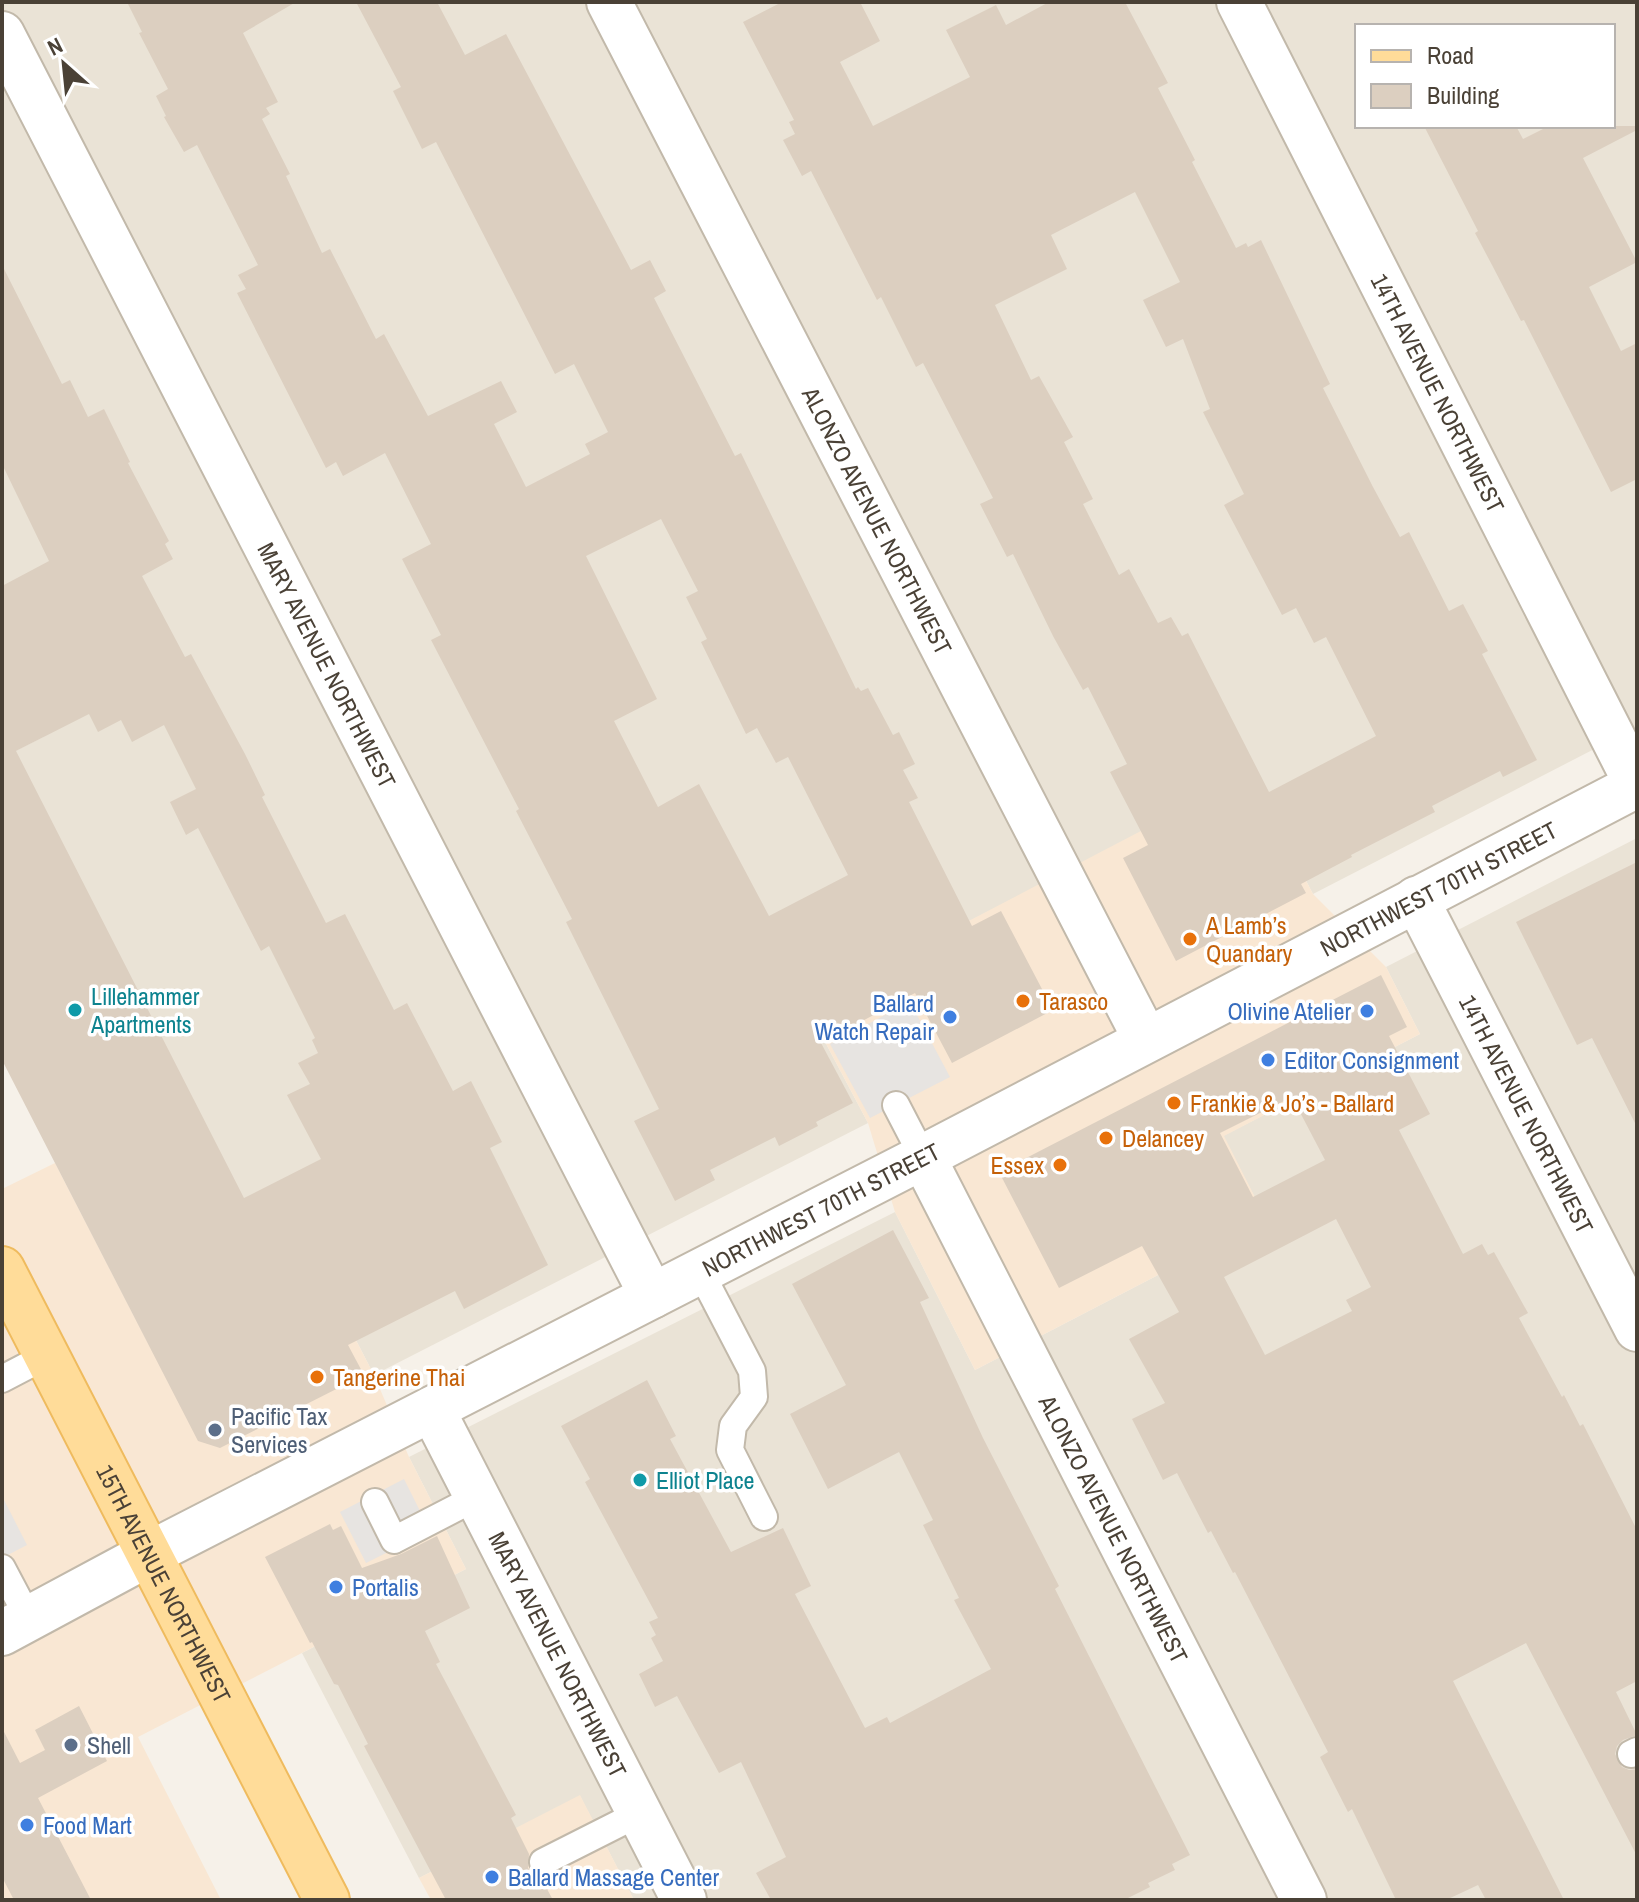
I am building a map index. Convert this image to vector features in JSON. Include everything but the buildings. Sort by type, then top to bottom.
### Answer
[{"type":"main road","name":"15TH AVENUE NORTHWEST","points":[[2,1269],[327,1900]]},
{"type":"street","name":"ALONZO AVENUE NORTHWEST","points":[[609,2],[1146,1040]]},
{"type":"street","name":"14TH AVENUE NORTHWEST","points":[[1239,2],[1637,785]]},
{"type":"street","name":"MARY AVENUE NORTHWEST","points":[[2,34],[652,1296]]},
{"type":"street","name":"NORTHWEST 70TH STREET","points":[[16,1626],[147,1555],[923,1157],[1637,785]]},
{"type":"street","name":"14TH AVENUE NORTHWEST","points":[[1416,899],[1637,1329]]},
{"type":"street","name":"ALONZO AVENUE NORTHWEST","points":[[923,1157],[1304,1900]]},
{"type":"street","name":"MARY AVENUE NORTHWEST","points":[[432,1409],[684,1900]]},
{"type":"lane","points":[[896,1105],[923,1157]]},
{"type":"lane","points":[[700,1271],[752,1371],[754,1397],[733,1426],[730,1450],[764,1517]]},
{"type":"lane","points":[[2,1379],[46,1356]]},
{"type":"lane","points":[[375,1502],[394,1540],[477,1497]]},
{"type":"lane","points":[[2,1568],[16,1626]]},
{"type":"lane","points":[[543,1862],[640,1813]]},
{"type":"shaded area","points":[[2,2],[1637,2],[1637,727],[1313,894],[1251,775],[806,1006],[868,1123],[374,1375],[315,1261],[149,1346],[2,758],[43,737],[2,658]]},
{"type":"shaded area","points":[[1250,774],[1313,894],[1386,967],[1420,1034],[1224,1136],[1266,1219],[975,1370],[895,1212],[868,1123],[806,1006]]},
{"type":"shaded area","points":[[1637,838],[1637,1900],[634,1900],[580,1796],[419,1878],[302,1653],[466,1569],[409,1457],[895,1212],[975,1370],[1266,1219],[1223,1136],[1420,1034],[1386,967]]},
{"type":"shaded area","points":[[910,1002],[950,1077],[870,1118],[830,1044]]},
{"type":"shaded area","points":[[55,1163],[149,1345],[315,1261],[374,1375],[409,1457],[466,1569],[138,1737],[221,1900],[2,1900],[2,1189]]},
{"type":"shaded area","points":[[404,1479],[430,1531],[366,1563],[340,1512]]},
{"type":"shaded area","points":[[2,1496],[27,1545],[2,1558]]},
{"type":"shaded area","points":[[580,1795],[634,1900],[431,1900],[419,1878]]},
{"type":"place","name":"A Lamb’s Quandary","points":[[1190,939]]},
{"type":"place","name":"Tarasco","points":[[1023,1001]]},
{"type":"place","name":"Lillehammer Apartments","points":[[75,1010]]},
{"type":"place","name":"Olivine Atelier","points":[[1367,1011]]},
{"type":"place","name":"Ballard Watch Repair","points":[[950,1017]]},
{"type":"place","name":"Editor Consignment","points":[[1268,1060]]},
{"type":"place","name":"Frankie & Jo’s - Ballard","points":[[1174,1103]]},
{"type":"place","name":"Delancey","points":[[1106,1138]]},
{"type":"place","name":"Essex","points":[[1060,1165]]},
{"type":"place","name":"Tangerine Thai","points":[[317,1377]]},
{"type":"place","name":"Pacific Tax Services","points":[[215,1430]]},
{"type":"place","name":"Elliot Place","points":[[640,1480]]},
{"type":"place","name":"Portalis","points":[[336,1587]]},
{"type":"place","name":"Shell","points":[[71,1745]]},
{"type":"place","name":"Food Mart","points":[[27,1825]]},
{"type":"place","name":"Ballard Massage Center","points":[[492,1877]]}]
